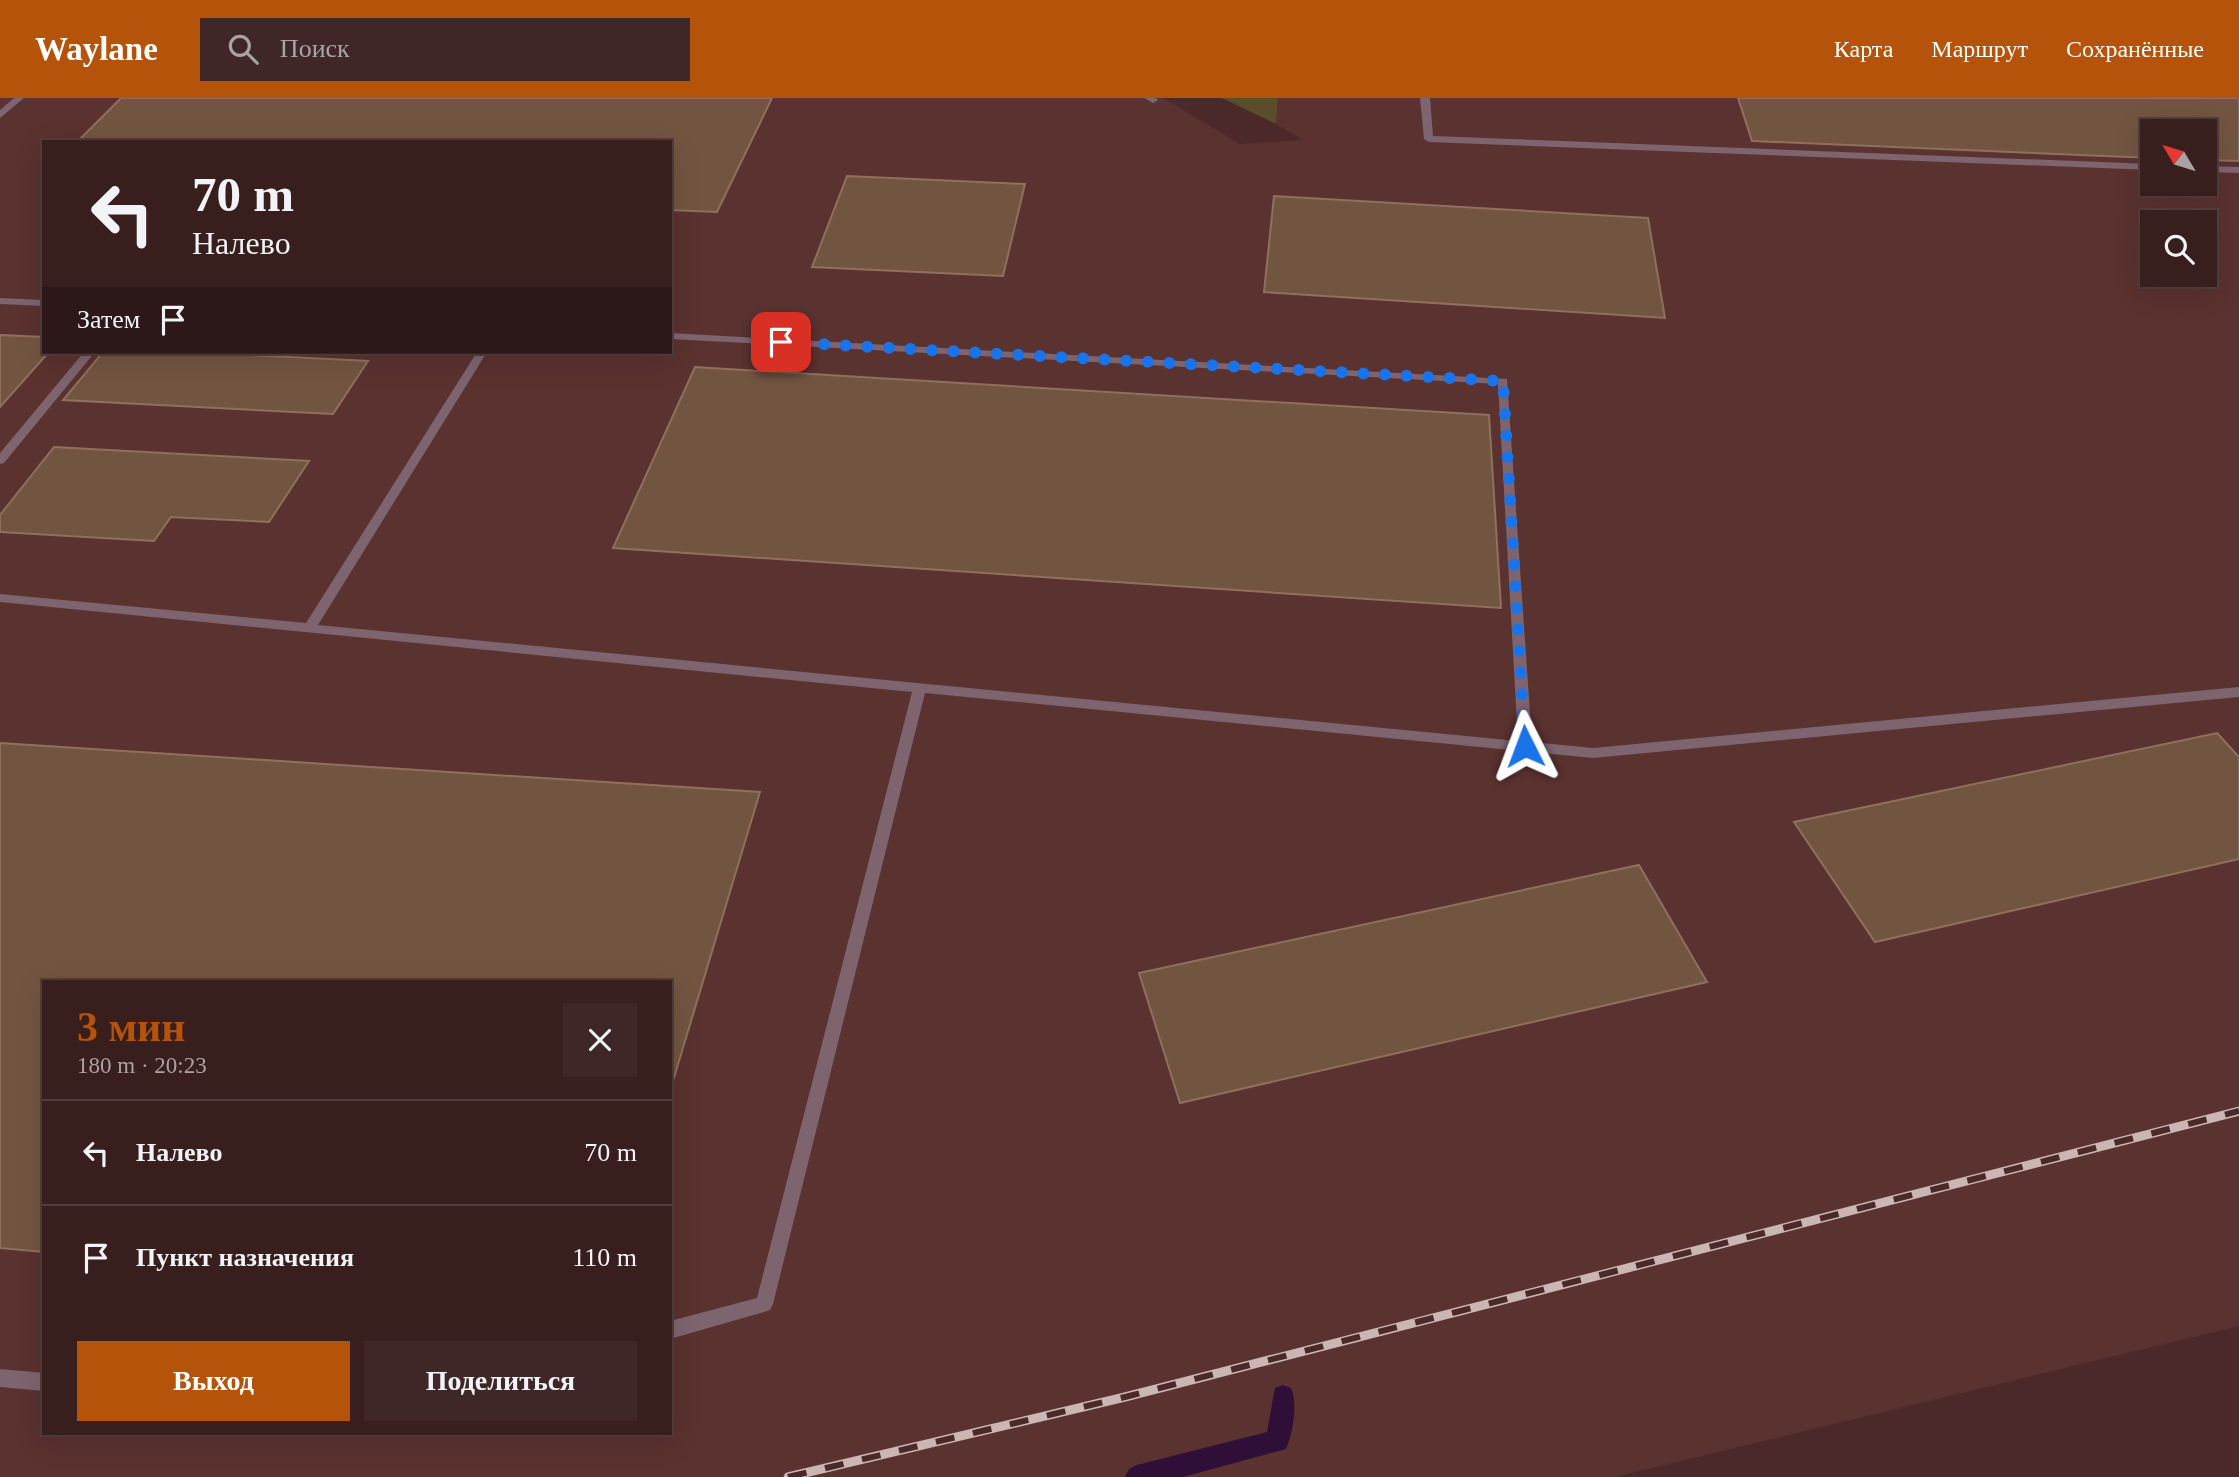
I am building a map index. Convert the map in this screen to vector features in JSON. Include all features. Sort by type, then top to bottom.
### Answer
[{"type":"lane","points":[[0,115],[19,98]]},
{"type":"lane","points":[[1425,98],[1430,139],[2140,167]]},
{"type":"lane","points":[[2217,169],[2239,170]]},
{"type":"lane","points":[[0,301],[42,303]]},
{"type":"lane","points":[[672,336],[1503,381],[1525,746]]},
{"type":"lane","points":[[0,460],[88,354]]},
{"type":"lane","points":[[309,629],[481,354]]},
{"type":"lane","points":[[0,598],[1593,753],[2239,692]]},
{"type":"lane","points":[[672,1328],[764,1304],[920,688]]},
{"type":"lane","points":[[0,1378],[42,1382]]},
{"type":"shaded area","points":[[0,98],[1163,98],[1240,144],[1303,140],[1276,124],[1278,98],[2239,98],[2239,1326],[1615,1477],[0,1477]]},
{"type":"shaded area","points":[[1222,98],[1278,98],[1276,124]]},
{"type":"building","points":[[121,98],[772,98],[717,212],[672,210],[672,140],[79,140]]},
{"type":"building","points":[[1738,98],[2239,98],[2239,161],[2217,160],[2217,119],[2140,119],[2140,157],[1752,141]]},
{"type":"building","points":[[847,176],[1025,184],[1003,276],[812,267]]},
{"type":"building","points":[[1274,196],[1648,218],[1665,318],[1264,292]]},
{"type":"building","points":[[0,335],[42,337],[42,354],[47,354],[0,407]]},
{"type":"building","points":[[101,354],[231,354],[368,361],[333,414],[63,400]]},
{"type":"building","points":[[695,367],[1489,415],[1501,608],[613,548]]},
{"type":"building","points":[[54,447],[309,461],[269,522],[171,517],[154,541],[0,532],[0,515]]},
{"type":"building","points":[[2217,733],[2239,757],[2239,859],[1875,942],[1794,822]]},
{"type":"building","points":[[0,743],[760,792],[672,1084],[672,980],[42,980],[42,1252],[0,1248]]},
{"type":"building","points":[[1639,865],[1707,982],[1180,1103],[1139,973]]},
{"type":"waterway","points":[[1137,1477],[1278,1441],[1283,1396]]},
{"type":"railway","points":[[788,1477],[1125,1397],[2239,1111]]},
{"type":"route","points":[[781,342],[1503,381],[1525,746]]}]
